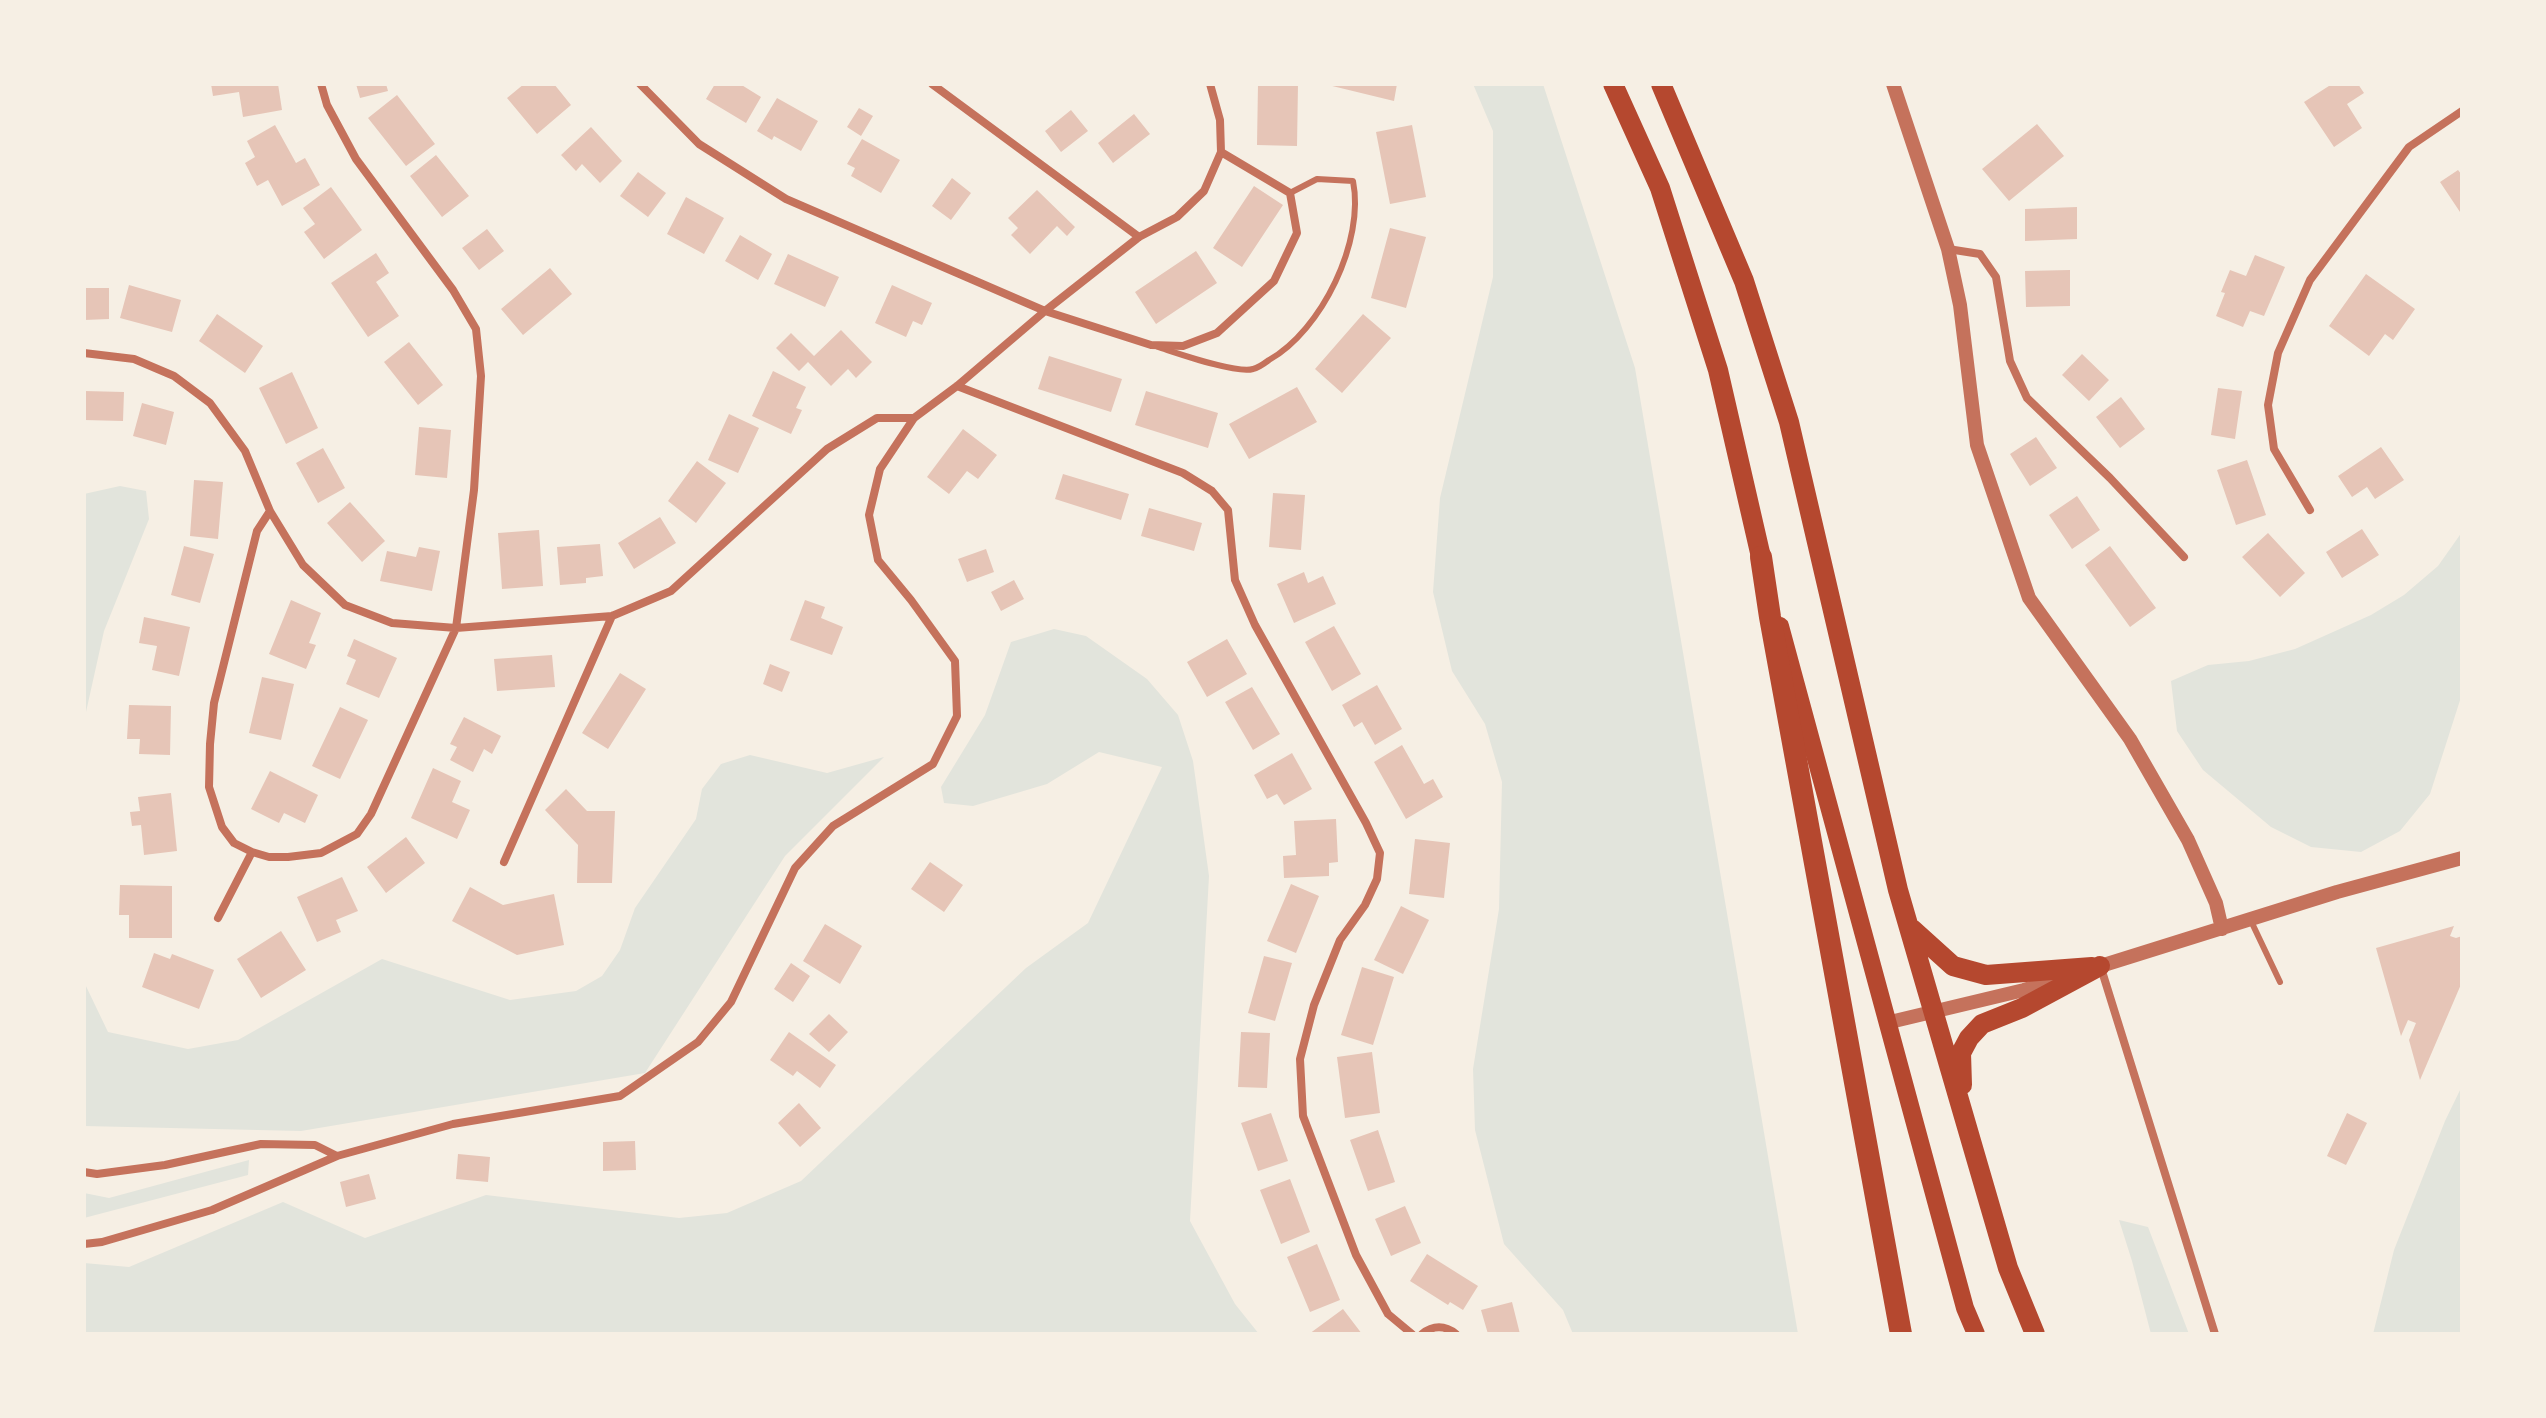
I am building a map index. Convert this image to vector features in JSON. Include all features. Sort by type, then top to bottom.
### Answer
[{"type":"highway","points":[[1613,84],[1660,188],[1718,370],[1761,557],[1901,1334]]},
{"type":"highway","points":[[1661,84],[1744,281],[1789,422],[1908,925],[2008,1268],[2035,1334]]},
{"type":"highway","points":[[1908,925],[1953,966],[1986,975],[2100,966]]},
{"type":"highway","points":[[1970,1136],[1961,1076],[1961,1053],[1969,1038],[1982,1024],[2022,1008],[2100,966]]},
{"type":"main road","points":[[1761,557],[1886,1023],[1965,1308],[1976,1334]]},
{"type":"street","points":[[270,511],[257,531],[214,703],[209,787],[218,820],[234,843],[269,857],[288,857],[321,853],[357,834],[371,814],[456,628],[474,490],[481,376],[476,329],[453,290],[356,159],[327,105],[321,84]]},
{"type":"street","points":[[640,84],[699,144],[786,199],[1045,311],[1151,345],[1183,346],[1217,333],[1274,281],[1297,233],[1290,193],[1221,152]]},
{"type":"street","points":[[932,84],[1139,237]]},
{"type":"street","points":[[84,1244],[102,1242],[212,1210],[337,1156],[453,1124],[620,1096],[698,1042],[731,1002],[795,868],[833,826],[933,764],[957,716],[955,661],[878,560],[869,515],[880,469],[914,418],[1139,237],[1177,217],[1204,191],[1221,152],[1220,120],[1210,84]]},
{"type":"street","points":[[1893,84],[1948,249],[1960,305],[1977,445],[2029,598],[2130,739],[2188,840],[2216,903],[2222,929]]},
{"type":"street","points":[[2310,510],[2274,449],[2268,405],[2278,353],[2310,280],[2409,147],[2462,111]]},
{"type":"street","points":[[1948,249],[1980,254],[1996,277],[2010,361],[2027,398],[2110,478],[2184,557]]},
{"type":"street","points":[[84,353],[134,359],[174,376],[210,403],[245,451],[270,511],[303,565],[345,605],[392,623],[456,628],[612,616],[671,591],[827,449],[877,418],[914,418]]},
{"type":"street","points":[[957,386],[1183,473],[1212,491],[1228,510],[1235,580],[1255,625],[1380,853],[1377,879],[1365,905],[1340,940],[1314,1005],[1300,1059],[1303,1116],[1356,1255],[1388,1314],[1412,1334]]},
{"type":"street","points":[[504,862],[612,616]]},
{"type":"street","points":[[218,918],[252,852]]},
{"type":"street","points":[[1886,1023],[2024,990],[2337,892],[2462,858]]},
{"type":"street","points":[[2100,966],[2215,1334]]},
{"type":"street","points":[[84,1172],[97,1174],[165,1165],[261,1144],[315,1145],[337,1156]]},
{"type":"street","points":[[1422,1334],[1438,1327],[1456,1334]]},
{"type":"lane","points":[[1151,345],[1214,364],[1253,370],[1288,350],[1323,306],[1349,249],[1356,198],[1353,181],[1317,179],[1290,193]]},
{"type":"lane","points":[[2250,920],[2280,982]]},
{"type":"shaded area","points":[[1473,84],[1543,84],[1635,368],[1798,1334],[1573,1334],[1563,1310],[1504,1244],[1475,1130],[1473,1069],[1499,909],[1502,782],[1485,724],[1452,671],[1433,592],[1440,498],[1493,277],[1493,131]]},
{"type":"shaded area","points":[[120,486],[146,491],[149,519],[104,631],[84,721],[84,494]]},
{"type":"shaded area","points":[[2462,532],[2462,694],[2430,794],[2400,831],[2361,852],[2311,847],[2271,827],[2203,770],[2177,731],[2171,681],[2208,665],[2249,661],[2295,649],[2371,615],[2404,595],[2438,566]]},
{"type":"shaded area","points":[[1054,629],[1086,636],[1147,679],[1178,715],[1193,761],[1209,876],[1190,1221],[1235,1304],[1259,1334],[84,1334],[84,1263],[129,1267],[283,1202],[365,1238],[486,1195],[679,1218],[727,1213],[801,1181],[1026,968],[1088,923],[1162,767],[1099,752],[1047,784],[973,806],[944,803],[941,787],[985,715],[1011,642]]},
{"type":"shaded area","points":[[750,755],[827,773],[884,757],[785,856],[645,1073],[301,1131],[84,1126],[84,982],[108,1032],[188,1049],[238,1040],[382,959],[510,1000],[576,991],[602,976],[620,950],[635,908],[696,819],[702,789],[721,764]]},
{"type":"shaded area","points":[[2462,1086],[2462,1334],[2373,1334],[2394,1250]]},
{"type":"shaded area","points":[[249,1160],[248,1175],[84,1218],[84,1193],[109,1198]]},
{"type":"shaded area","points":[[2119,1220],[2148,1227],[2189,1334],[2151,1334]]},
{"type":"building","points":[[211,84],[278,84],[282,110],[243,117],[239,92],[213,96]]},
{"type":"building","points":[[356,84],[386,84],[388,91],[360,98]]},
{"type":"building","points":[[524,84],[554,84],[571,105],[537,134],[507,98]]},
{"type":"building","points":[[715,84],[740,84],[761,97],[746,123],[706,99]]},
{"type":"building","points":[[1258,84],[1298,84],[1297,146],[1257,145]]},
{"type":"building","points":[[1324,84],[1397,84],[1394,101]]},
{"type":"building","points":[[2332,84],[2358,84],[2364,93],[2347,104],[2362,128],[2334,147],[2304,102]]},
{"type":"building","points":[[397,95],[435,144],[406,166],[368,118]]},
{"type":"building","points":[[777,98],[818,121],[801,151],[774,136],[772,140],[757,131]]},
{"type":"building","points":[[859,108],[873,116],[861,136],[847,127]]},
{"type":"building","points":[[1071,110],[1088,131],[1061,152],[1045,131]]},
{"type":"building","points":[[1134,114],[1150,134],[1113,163],[1098,143]]},
{"type":"building","points":[[2037,124],[2064,156],[2009,201],[1982,169]]},
{"type":"building","points":[[275,125],[296,163],[305,158],[320,185],[282,206],[268,180],[257,186],[245,163],[255,157],[247,141]]},
{"type":"building","points":[[1412,125],[1426,197],[1390,204],[1376,132]]},
{"type":"building","points":[[591,127],[622,161],[600,183],[582,164],[576,171],[561,155]]},
{"type":"building","points":[[862,139],[900,160],[881,193],[851,176],[855,168],[847,164]]},
{"type":"building","points":[[436,155],[469,196],[442,217],[410,176]]},
{"type":"building","points":[[2458,170],[2462,175],[2462,215],[2440,182]]},
{"type":"building","points":[[638,172],[666,193],[648,217],[620,196]]},
{"type":"building","points":[[952,178],[971,193],[951,220],[932,206]]},
{"type":"building","points":[[1254,186],[1283,205],[1242,267],[1213,248]]},
{"type":"building","points":[[331,187],[362,230],[324,259],[304,232],[315,224],[303,208]]},
{"type":"building","points":[[1037,190],[1075,227],[1067,236],[1057,226],[1030,254],[1011,235],[1018,228],[1008,218]]},
{"type":"building","points":[[686,197],[724,218],[704,254],[667,234]]},
{"type":"building","points":[[2077,207],[2077,239],[2025,241],[2025,209]]},
{"type":"building","points":[[1390,228],[1426,237],[1406,308],[1371,298]]},
{"type":"building","points":[[487,229],[504,251],[479,270],[462,248]]},
{"type":"building","points":[[740,235],[772,254],[758,280],[725,261]]},
{"type":"building","points":[[1196,251],[1217,283],[1156,324],[1135,292]]},
{"type":"building","points":[[376,253],[389,273],[376,282],[399,316],[368,337],[331,283]]},
{"type":"building","points":[[788,254],[839,277],[825,307],[774,284]]},
{"type":"building","points":[[2255,255],[2285,267],[2264,316],[2250,311],[2243,327],[2216,316],[2230,270],[2246,276]]},
{"type":"building","points":[[550,268],[572,294],[523,335],[501,309]]},
{"type":"building","points":[[2070,270],[2070,306],[2026,307],[2025,271]]},
{"type":"building","points":[[2366,274],[2415,309],[2393,340],[2385,334],[2369,356],[2329,326]]},
{"type":"building","points":[[129,285],[181,300],[172,332],[120,318]]},
{"type":"building","points":[[892,285],[932,303],[922,325],[913,321],[906,337],[875,323]]},
{"type":"building","points":[[84,288],[109,288],[109,319],[84,320]]},
{"type":"building","points":[[217,314],[263,346],[245,373],[199,341]]},
{"type":"building","points":[[1363,314],[1391,338],[1342,393],[1315,369]]},
{"type":"building","points":[[841,330],[872,362],[856,378],[848,369],[831,386],[808,362],[799,371],[776,348],[791,333],[814,356]]},
{"type":"building","points":[[409,342],[443,385],[418,405],[384,362]]},
{"type":"building","points":[[2082,354],[2109,380],[2089,401],[2062,375]]},
{"type":"building","points":[[1049,356],[1122,379],[1111,412],[1038,389]]},
{"type":"building","points":[[773,371],[806,387],[796,408],[802,410],[791,434],[752,416]]},
{"type":"building","points":[[292,372],[318,428],[286,444],[259,388]]},
{"type":"building","points":[[1297,387],[1317,422],[1249,459],[1229,424]]},
{"type":"building","points":[[2218,388],[2242,391],[2235,439],[2211,435]]},
{"type":"building","points":[[84,391],[124,392],[123,421],[84,420]]},
{"type":"building","points":[[1146,391],[1218,413],[1208,448],[1135,425]]},
{"type":"building","points":[[2121,397],[2145,429],[2120,448],[2096,417]]},
{"type":"building","points":[[142,403],[174,412],[166,445],[133,436]]},
{"type":"building","points":[[729,414],[759,428],[738,473],[708,460]]},
{"type":"building","points":[[419,427],[451,430],[447,478],[415,475]]},
{"type":"building","points":[[963,429],[997,455],[978,479],[967,471],[949,494],[927,477]]},
{"type":"building","points":[[2036,437],[2057,468],[2030,486],[2010,454]]},
{"type":"building","points":[[2381,447],[2404,480],[2375,499],[2367,487],[2352,497],[2338,476]]},
{"type":"building","points":[[323,448],[345,488],[318,503],[296,463]]},
{"type":"building","points":[[2247,460],[2266,515],[2236,525],[2217,470]]},
{"type":"building","points":[[697,461],[726,483],[696,523],[668,501]]},
{"type":"building","points":[[1063,474],[1129,494],[1121,520],[1055,499]]},
{"type":"building","points":[[194,480],[223,482],[218,539],[190,536]]},
{"type":"building","points":[[1273,493],[1305,495],[1301,550],[1269,547]]},
{"type":"building","points":[[2077,496],[2100,530],[2072,549],[2049,515]]},
{"type":"building","points":[[350,502],[385,541],[362,562],[327,523]]},
{"type":"building","points":[[1149,508],[1202,523],[1194,551],[1141,536]]},
{"type":"building","points":[[660,517],[676,543],[634,569],[618,543]]},
{"type":"building","points":[[2362,529],[2379,555],[2342,578],[2326,552]]},
{"type":"building","points":[[539,530],[543,586],[502,589],[498,533]]},
{"type":"building","points":[[2268,533],[2305,573],[2280,597],[2242,557]]},
{"type":"building","points":[[600,544],[603,576],[586,578],[586,583],[560,585],[557,547]]},
{"type":"building","points":[[184,546],[214,554],[200,603],[171,595]]},
{"type":"building","points":[[2110,546],[2156,608],[2130,627],[2085,565]]},
{"type":"building","points":[[419,547],[440,551],[432,591],[380,581],[387,551],[416,557]]},
{"type":"building","points":[[986,549],[994,572],[967,582],[958,559]]},
{"type":"building","points":[[1304,572],[1308,583],[1323,576],[1336,604],[1294,623],[1277,584]]},
{"type":"building","points":[[1014,580],[1024,599],[1001,611],[991,592]]},
{"type":"building","points":[[291,600],[321,613],[309,643],[316,645],[306,669],[269,654]]},
{"type":"building","points":[[805,600],[825,607],[821,618],[843,627],[832,655],[790,640]]},
{"type":"building","points":[[144,617],[190,627],[179,676],[152,670],[157,646],[139,643]]},
{"type":"building","points":[[1334,626],[1361,674],[1332,691],[1305,642]]},
{"type":"building","points":[[354,639],[397,658],[379,698],[346,684],[356,660],[347,656]]},
{"type":"building","points":[[1227,639],[1247,674],[1207,697],[1187,662]]},
{"type":"building","points":[[552,655],[555,687],[497,691],[494,659]]},
{"type":"building","points":[[770,664],[790,672],[782,692],[763,684]]},
{"type":"building","points":[[620,673],[646,689],[608,749],[582,733]]},
{"type":"building","points":[[262,677],[294,684],[281,740],[249,733]]},
{"type":"building","points":[[1377,685],[1402,729],[1375,745],[1362,722],[1354,727],[1342,705]]},
{"type":"building","points":[[1252,687],[1280,734],[1253,750],[1225,702]]},
{"type":"building","points":[[129,705],[171,706],[170,755],[139,754],[140,739],[127,739]]},
{"type":"building","points":[[340,707],[368,720],[340,779],[312,766]]},
{"type":"building","points":[[464,717],[501,736],[492,754],[484,749],[473,772],[450,760],[457,747],[450,744]]},
{"type":"building","points":[[1402,745],[1424,784],[1433,779],[1443,797],[1406,819],[1374,762]]},
{"type":"building","points":[[1292,753],[1312,789],[1284,805],[1277,794],[1267,799],[1254,775]]},
{"type":"building","points":[[433,768],[461,781],[452,802],[470,810],[457,839],[411,818]]},
{"type":"building","points":[[270,771],[318,795],[305,823],[284,813],[279,823],[251,809]]},
{"type":"building","points":[[566,789],[587,811],[615,811],[612,883],[577,883],[578,845],[545,810]]},
{"type":"building","points":[[171,793],[177,851],[144,855],[141,825],[132,826],[130,812],[140,811],[138,797]]},
{"type":"building","points":[[1336,819],[1338,862],[1329,863],[1329,876],[1284,878],[1283,856],[1296,855],[1294,821]]},
{"type":"building","points":[[406,837],[425,863],[386,893],[367,867]]},
{"type":"building","points":[[1415,839],[1450,843],[1444,898],[1409,894]]},
{"type":"building","points":[[930,862],[963,885],[944,912],[911,889]]},
{"type":"building","points":[[342,877],[358,911],[336,920],[341,932],[317,942],[297,897]]},
{"type":"building","points":[[1291,884],[1319,896],[1296,953],[1267,941]]},
{"type":"building","points":[[120,885],[172,886],[172,938],[129,938],[129,915],[119,915]]},
{"type":"building","points":[[470,887],[503,905],[554,894],[564,945],[517,955],[452,921]]},
{"type":"building","points":[[1401,906],[1429,920],[1403,974],[1374,960]]},
{"type":"building","points":[[825,924],[862,946],[840,984],[803,961]]},
{"type":"building","points":[[2454,926],[2450,936],[2462,936],[2462,982],[2420,1080],[2409,1040],[2416,1023],[2408,1020],[2401,1036],[2376,948]]},
{"type":"building","points":[[281,931],[306,970],[261,998],[237,959]]},
{"type":"building","points":[[154,953],[170,959],[172,954],[214,970],[199,1009],[142,987]]},
{"type":"building","points":[[1264,956],[1292,963],[1275,1021],[1248,1013]]},
{"type":"building","points":[[791,963],[810,976],[793,1002],[774,989]]},
{"type":"building","points":[[1362,967],[1394,977],[1373,1045],[1341,1035]]},
{"type":"building","points":[[829,1014],[848,1032],[829,1052],[809,1034]]},
{"type":"building","points":[[789,1032],[836,1065],[820,1088],[797,1071],[793,1076],[770,1060]]},
{"type":"building","points":[[1241,1032],[1270,1033],[1267,1088],[1238,1087]]},
{"type":"building","points":[[1372,1052],[1380,1113],[1345,1118],[1337,1057]]},
{"type":"building","points":[[799,1103],[821,1128],[800,1147],[778,1123]]},
{"type":"building","points":[[1271,1113],[1288,1161],[1258,1171],[1241,1123]]},
{"type":"building","points":[[2347,1113],[2367,1123],[2346,1165],[2327,1156]]},
{"type":"building","points":[[1378,1130],[1395,1182],[1368,1191],[1350,1140]]},
{"type":"building","points":[[635,1141],[636,1170],[603,1171],[603,1142]]},
{"type":"building","points":[[458,1154],[490,1157],[488,1182],[456,1179]]},
{"type":"building","points":[[369,1174],[376,1199],[346,1207],[340,1182]]},
{"type":"building","points":[[1290,1179],[1310,1232],[1281,1244],[1260,1190]]},
{"type":"building","points":[[1405,1206],[1421,1243],[1391,1256],[1375,1219]]},
{"type":"building","points":[[1317,1244],[1340,1300],[1310,1312],[1287,1257]]},
{"type":"building","points":[[1427,1254],[1478,1286],[1463,1310],[1450,1302],[1448,1305],[1410,1281]]},
{"type":"building","points":[[1512,1302],[1520,1334],[1488,1334],[1481,1310]]},
{"type":"building","points":[[1343,1309],[1362,1334],[1309,1334]]}]
